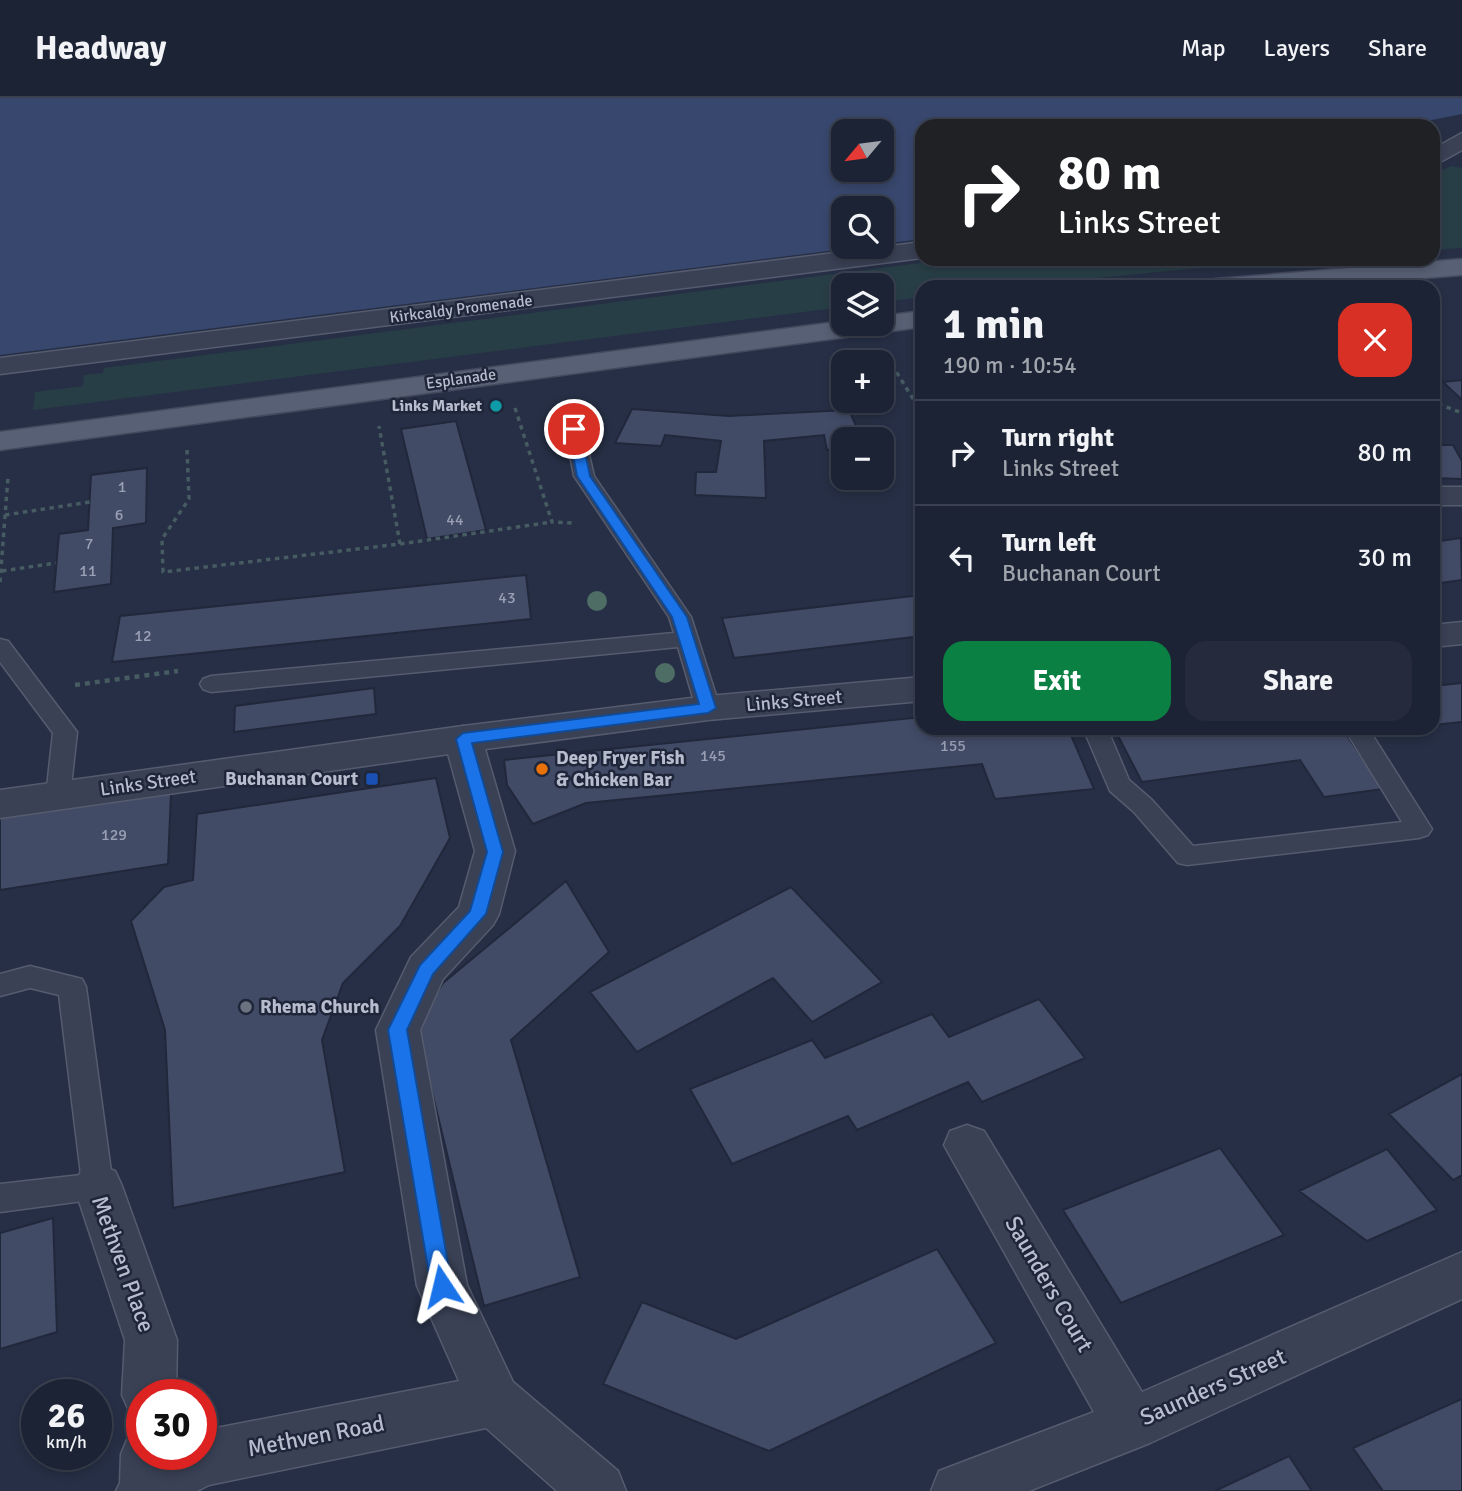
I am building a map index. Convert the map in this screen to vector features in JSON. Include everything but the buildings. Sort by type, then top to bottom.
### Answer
[{"type":"main road","points":[[1302,280],[1462,267]]},
{"type":"main road","name":"Esplanade","points":[[894,322],[915,320]]},
{"type":"main road","name":"Esplanade","points":[[0,441],[831,331]]},
{"type":"street","points":[[1440,154],[1462,140]]},
{"type":"street","name":"Kirkcaldy Promenade","points":[[0,366],[915,251]]},
{"type":"street","points":[[1440,496],[1462,496]]},
{"type":"street","points":[[1440,635],[1462,633]]},
{"type":"street","name":"Links Street","points":[[0,804],[463,739],[708,708],[915,690]]},
{"type":"street","points":[[463,739],[495,852],[478,914],[426,970],[398,1030],[442,1286],[494,1400],[598,1491]]},
{"type":"street","name":"Saunders Court","points":[[967,1145],[1131,1423]]},
{"type":"street","name":"Methven Place","points":[[98,1186],[150,1340],[149,1379]]},
{"type":"street","name":"Saunders Street","points":[[960,1491],[1131,1423],[1462,1275]]},
{"type":"street","name":"Methven Road","points":[[146,1478],[200,1459],[494,1400]]},
{"type":"lane","points":[[574,429],[584,476],[680,617],[708,708]]},
{"type":"lane","points":[[211,684],[686,639]]},
{"type":"lane","points":[[0,646],[65,732],[58,796]]},
{"type":"lane","points":[[1098,735],[1119,785],[1143,806],[1187,856],[1419,829],[1360,735]]},
{"type":"lane","points":[[0,985],[30,977],[72,988],[98,1186]]},
{"type":"lane","name":"Methven Place","points":[[0,1198],[98,1186]]},
{"type":"path","points":[[873,336],[915,396]]},
{"type":"path","points":[[373,391],[400,544]]},
{"type":"path","points":[[1440,404],[1462,413]]},
{"type":"path","points":[[185,416],[189,499],[162,539],[163,572],[400,544],[552,522]]},
{"type":"path","points":[[5,515],[90,502]]},
{"type":"path","points":[[2,571],[56,563]]},
{"type":"path","points":[[34,690],[180,671],[211,684]]},
{"type":"shaded area","points":[[1451,166],[1462,168],[1462,248],[1440,250],[1440,172]]},
{"type":"shaded area","points":[[915,264],[915,266],[1221,266],[1076,280],[915,280],[915,298],[894,300],[894,273],[842,273]]},
{"type":"shaded area","points":[[831,274],[831,309],[33,410],[35,392],[83,386],[84,375],[103,373],[104,368]]},
{"type":"water","points":[[0,98],[1462,98],[1462,114],[1437,119],[915,119],[915,240],[894,242],[894,196],[831,196],[831,251],[0,355]]},
{"type":"place","name":"Links Market","points":[[496,406]]},
{"type":"place","name":"Deep Fryer Fish & Chicken Bar","points":[[542,769]]},
{"type":"place","name":"Buchanan Court","points":[[372,779]]},
{"type":"place","name":"Rhema Church","points":[[246,1007]]},
{"type":"route","points":[[442,1286],[398,1030],[426,970],[478,914],[495,852],[463,739],[708,708],[680,617],[584,476],[574,429]]}]
